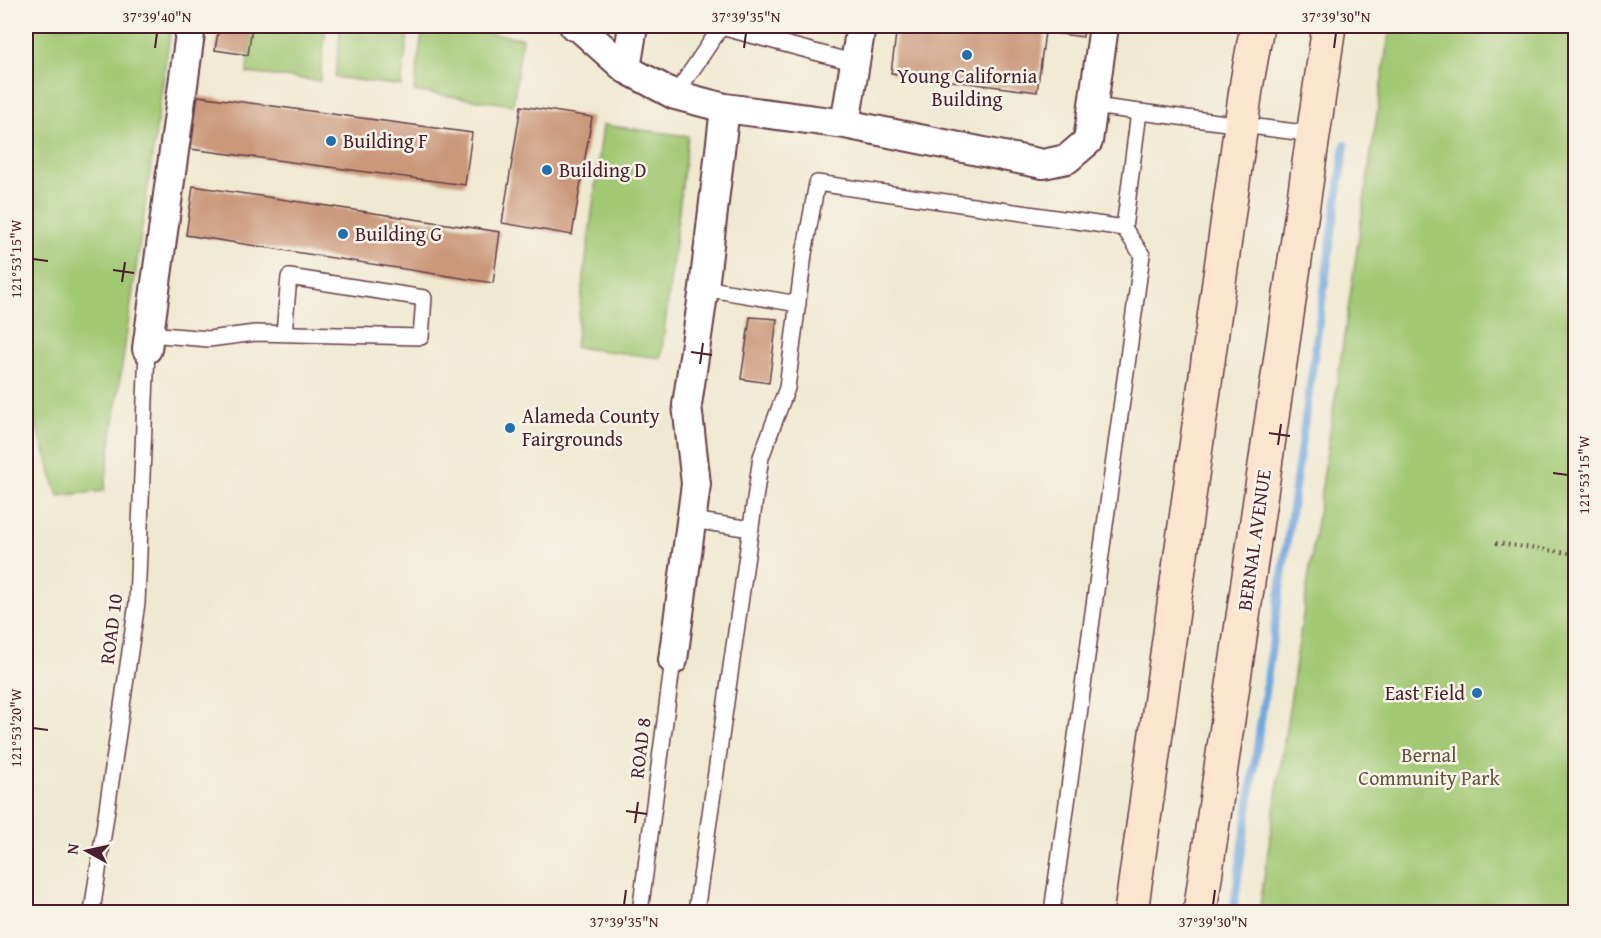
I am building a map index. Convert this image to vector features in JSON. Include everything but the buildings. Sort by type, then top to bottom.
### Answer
[{"type":"main road","points":[[1131,912],[1247,82],[1257,26]]},
{"type":"main road","name":"BERNAL AVENUE","points":[[1200,912],[1329,26]]},
{"type":"street","points":[[148,342],[191,26]]},
{"type":"street","points":[[574,26],[578,26],[626,69],[675,95],[725,108],[845,124],[1042,164],[1067,159],[1088,141],[1104,26]]},
{"type":"street","points":[[626,69],[633,26]]},
{"type":"street","points":[[845,124],[861,26]]},
{"type":"street","points":[[673,660],[696,484],[687,405],[704,288],[725,108]]},
{"type":"lane","points":[[675,95],[718,26],[856,63]]},
{"type":"lane","points":[[1093,106],[1312,134]]},
{"type":"lane","points":[[1052,912],[1142,255],[1124,228],[1138,112]]},
{"type":"lane","points":[[696,912],[762,457],[787,388],[804,254],[817,183],[1124,228]]},
{"type":"lane","points":[[148,342],[209,339],[255,333],[421,337],[424,298],[290,277],[284,333]]},
{"type":"lane","points":[[704,288],[798,304]]},
{"type":"lane","name":"ROAD 10","points":[[92,912],[137,603],[148,342]]},
{"type":"lane","points":[[692,520],[752,529]]},
{"type":"lane","name":"ROAD 8","points":[[640,912],[673,660]]},
{"type":"path","points":[[1496,543],[1575,554]]},
{"type":"green space","points":[[26,26],[171,26],[104,491],[58,496],[31,408],[26,403]]},
{"type":"green space","points":[[252,26],[326,26],[320,81],[247,73]]},
{"type":"green space","points":[[341,26],[409,26],[401,86],[335,77]]},
{"type":"green space","points":[[423,26],[522,38],[513,105],[414,91]]},
{"type":"green space","name":"Bernal Community Park","points":[[1390,26],[1575,26],[1575,912],[1259,912]]},
{"type":"green space","points":[[603,125],[688,136],[661,358],[575,347]]},
{"type":"waterway","points":[[1233,912],[1345,145]]},
{"type":"place","name":"Young California Building","points":[[967,55]]},
{"type":"place","name":"Building F","points":[[331,141]]},
{"type":"place","name":"Building D","points":[[547,170]]},
{"type":"place","name":"Building G","points":[[343,234]]},
{"type":"place","name":"Alameda County Fairgrounds","points":[[510,428]]},
{"type":"place","name":"East Field","points":[[1477,693]]}]
